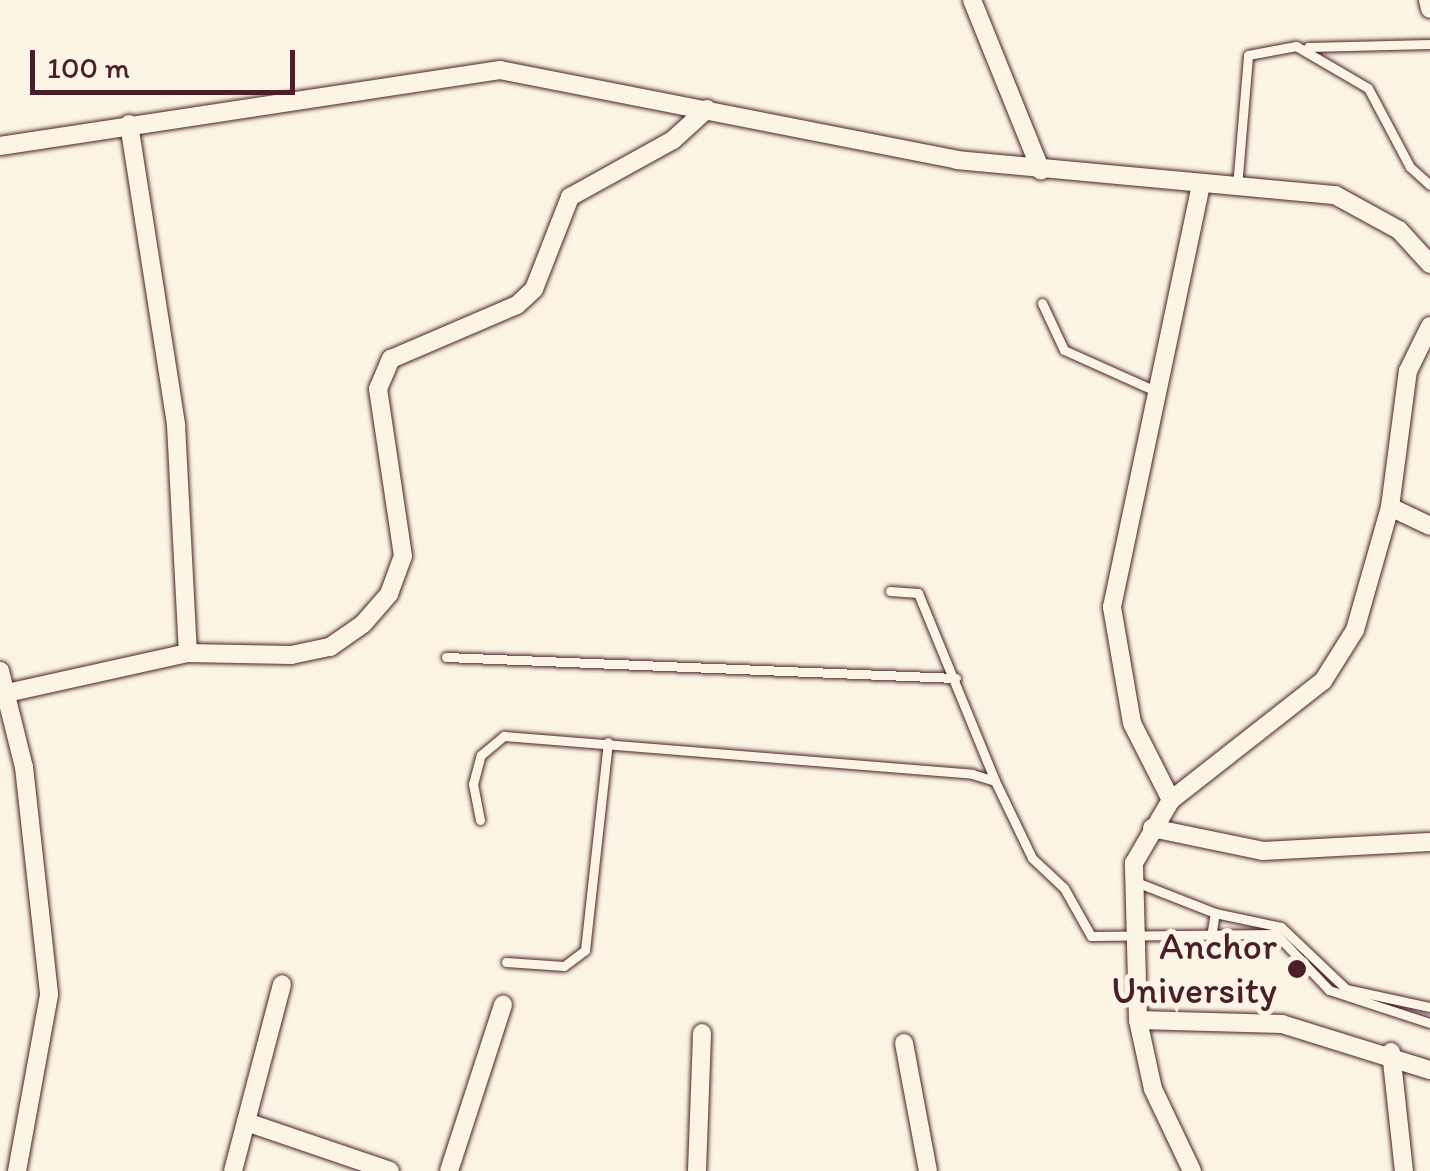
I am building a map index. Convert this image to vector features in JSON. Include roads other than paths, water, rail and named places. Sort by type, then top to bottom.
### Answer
[{"type":"street","points":[[972,0],[1041,171]]},
{"type":"street","points":[[1428,0],[1430,9]]},
{"type":"street","points":[[0,146],[500,70],[1041,171],[1200,188],[1335,195],[1366,206],[1430,264]]},
{"type":"street","points":[[7,693],[188,653],[291,655],[330,647],[363,624],[389,594],[404,556],[378,389],[391,359],[517,305],[534,289],[570,197],[673,140],[707,110]]},
{"type":"street","points":[[128,124],[176,425],[188,653]]},
{"type":"street","points":[[1171,800],[1132,724],[1112,607],[1200,188]]},
{"type":"street","points":[[1192,1171],[1152,1090],[1138,1020],[1133,882],[1152,828],[1171,800],[1324,681],[1356,630],[1390,508],[1396,425],[1430,326]]},
{"type":"street","points":[[1390,508],[1430,526]]},
{"type":"street","points":[[0,671],[7,693],[6,719],[49,995],[17,1171]]},
{"type":"street","points":[[1152,828],[1264,851],[1430,842]]},
{"type":"street","points":[[233,1171],[282,984]]},
{"type":"street","points":[[449,1171],[503,1005]]},
{"type":"street","points":[[1138,1020],[1282,1024],[1391,1052],[1430,1070]]},
{"type":"street","points":[[697,1171],[702,1033]]},
{"type":"street","points":[[904,1042],[928,1171]]},
{"type":"street","points":[[1391,1052],[1404,1171]]},
{"type":"street","points":[[246,1122],[390,1171]]},
{"type":"lane","points":[[1237,190],[1248,55],[1305,47],[1430,44]]},
{"type":"lane","points":[[1305,47],[1368,88],[1410,167],[1430,185]]},
{"type":"lane","points":[[1042,302],[1064,350],[1158,392]]},
{"type":"lane","points":[[890,591],[918,593],[995,781],[1032,858],[1064,888],[1082,928],[1137,939],[1276,934],[1329,990],[1430,1023]]},
{"type":"lane","points":[[446,657],[956,678]]},
{"type":"lane","points":[[480,820],[477,770],[504,736],[902,763],[995,781]]},
{"type":"lane","points":[[506,962],[564,966],[586,950],[608,742]]},
{"type":"lane","points":[[1133,882],[1214,913],[1281,927],[1346,989],[1430,1007]]},
{"type":"lane","points":[[1210,937],[1214,913]]},
{"type":"place","name":"Anchor University","points":[[1297,969]]}]
